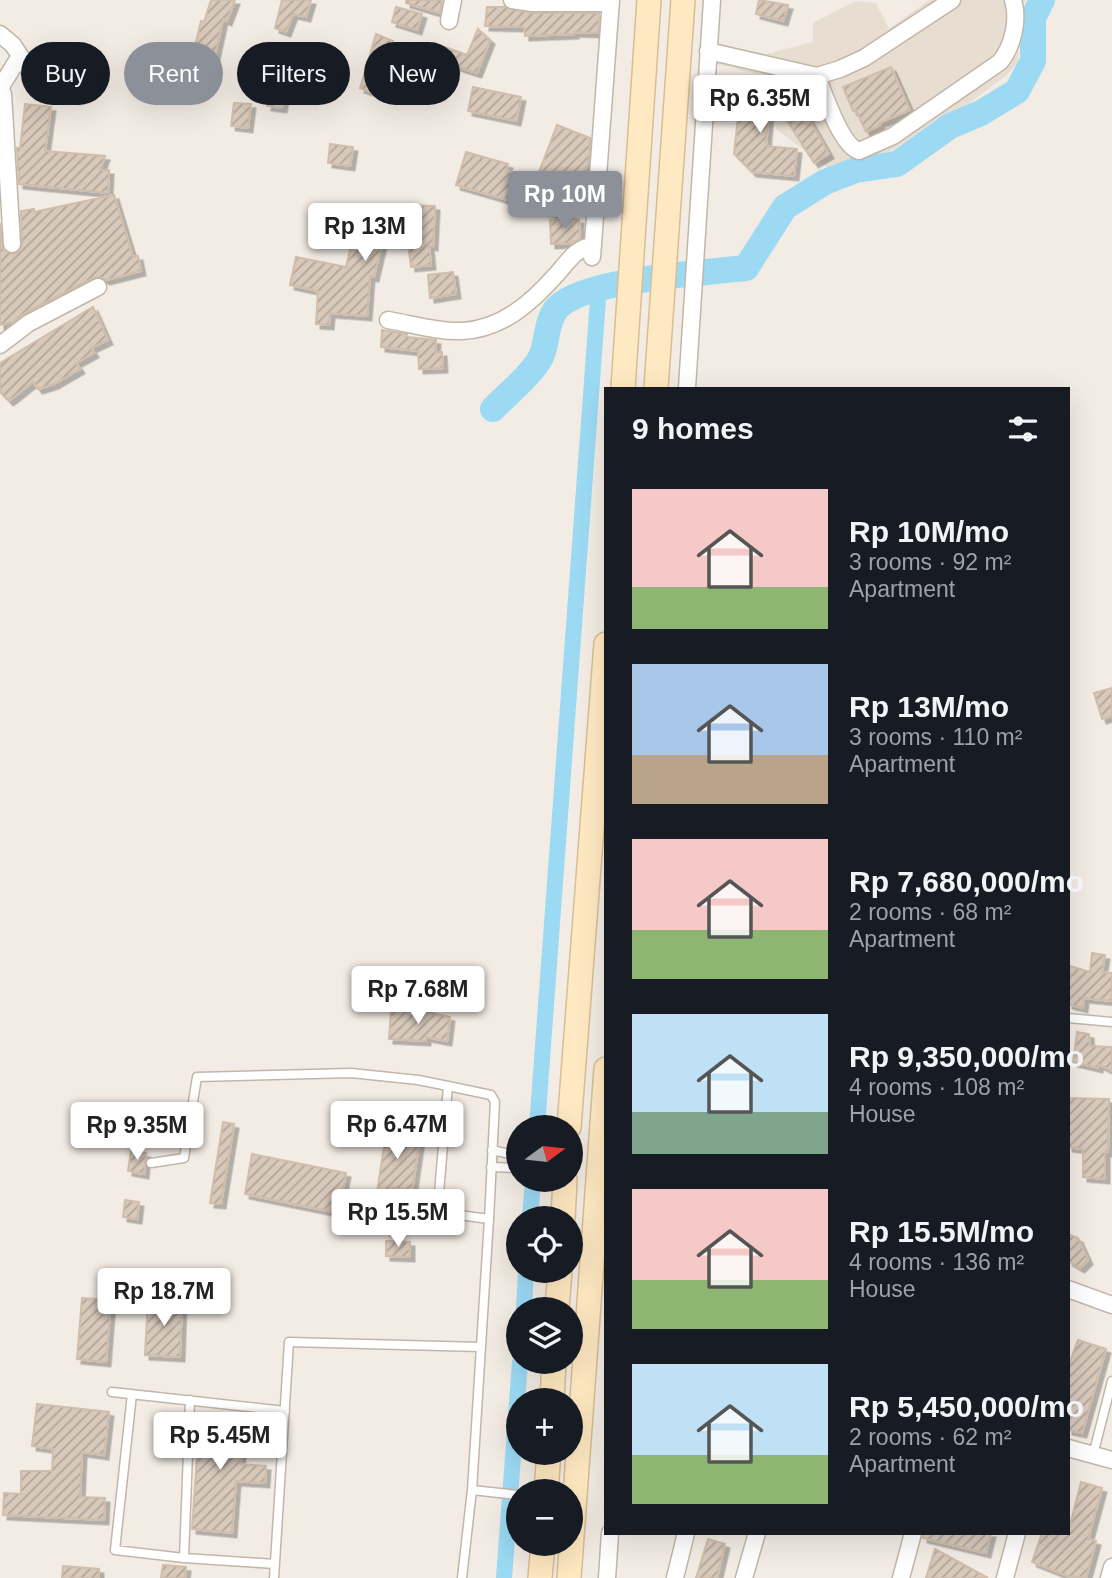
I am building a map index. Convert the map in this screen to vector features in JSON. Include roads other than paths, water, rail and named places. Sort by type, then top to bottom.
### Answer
[{"type":"main road","points":[[624,387],[649,0]]},
{"type":"main road","points":[[656,387],[683,0]]},
{"type":"main road","points":[[570,1115],[604,670]]},
{"type":"main road","points":[[569,1578],[604,1097]]},
{"type":"main road","points":[[540,1578],[542,1556]]},
{"type":"street","points":[[449,21],[453,0]]},
{"type":"street","points":[[388,320],[463,331],[500,320],[519,311],[534,299],[575,254],[587,246],[593,252],[611,1],[532,3],[512,0]]},
{"type":"street","points":[[687,387],[712,0]]},
{"type":"street","points":[[708,51],[817,76],[841,69],[863,58],[952,0]]},
{"type":"street","points":[[817,76],[834,117],[850,146],[855,150],[866,149],[893,136],[1000,62],[1011,47],[1016,10],[1013,0]]},
{"type":"street","points":[[0,33],[20,57],[0,88],[3,94],[12,244]]},
{"type":"street","points":[[0,345],[29,323],[97,287]]},
{"type":"street","points":[[1070,1290],[1112,1305]]},
{"type":"street","points":[[1070,1449],[1112,1460]]},
{"type":"street","points":[[607,1578],[610,1535]]},
{"type":"street","points":[[675,1578],[686,1535]]},
{"type":"street","points":[[746,1578],[757,1535]]},
{"type":"street","points":[[901,1578],[912,1535]]},
{"type":"street","points":[[1005,1578],[1016,1535]]},
{"type":"street","points":[[1109,1578],[1112,1567]]},
{"type":"lane","points":[[1070,1018],[1112,1022]]},
{"type":"lane","points":[[151,1163],[184,1158],[197,1077],[351,1073],[418,1080],[491,1096],[494,1099],[472,1490],[462,1578]]},
{"type":"lane","points":[[448,1086],[438,1205],[444,1213],[489,1219]]},
{"type":"lane","points":[[492,1150],[506,1153]]},
{"type":"lane","points":[[491,1167],[506,1168]]},
{"type":"lane","points":[[274,1578],[289,1342],[480,1348]]},
{"type":"lane","points":[[1093,1455],[1112,1381]]},
{"type":"lane","points":[[112,1392],[285,1410]]},
{"type":"lane","points":[[132,1394],[116,1550],[275,1564]]},
{"type":"lane","points":[[184,1558],[190,1400]]},
{"type":"lane","points":[[472,1490],[506,1494]]},
{"type":"waterway","points":[[493,409],[538,362],[554,313],[572,297],[647,279],[746,268],[785,207],[825,182],[856,170],[897,164],[950,126],[981,113],[1017,91],[1033,61],[1033,18],[1042,0]]},
{"type":"waterway","points":[[538,1115],[599,286]]},
{"type":"waterway","points":[[531,1206],[532,1192]]},
{"type":"waterway","points":[[525,1283],[525,1297]]},
{"type":"waterway","points":[[504,1578],[519,1374]]}]
